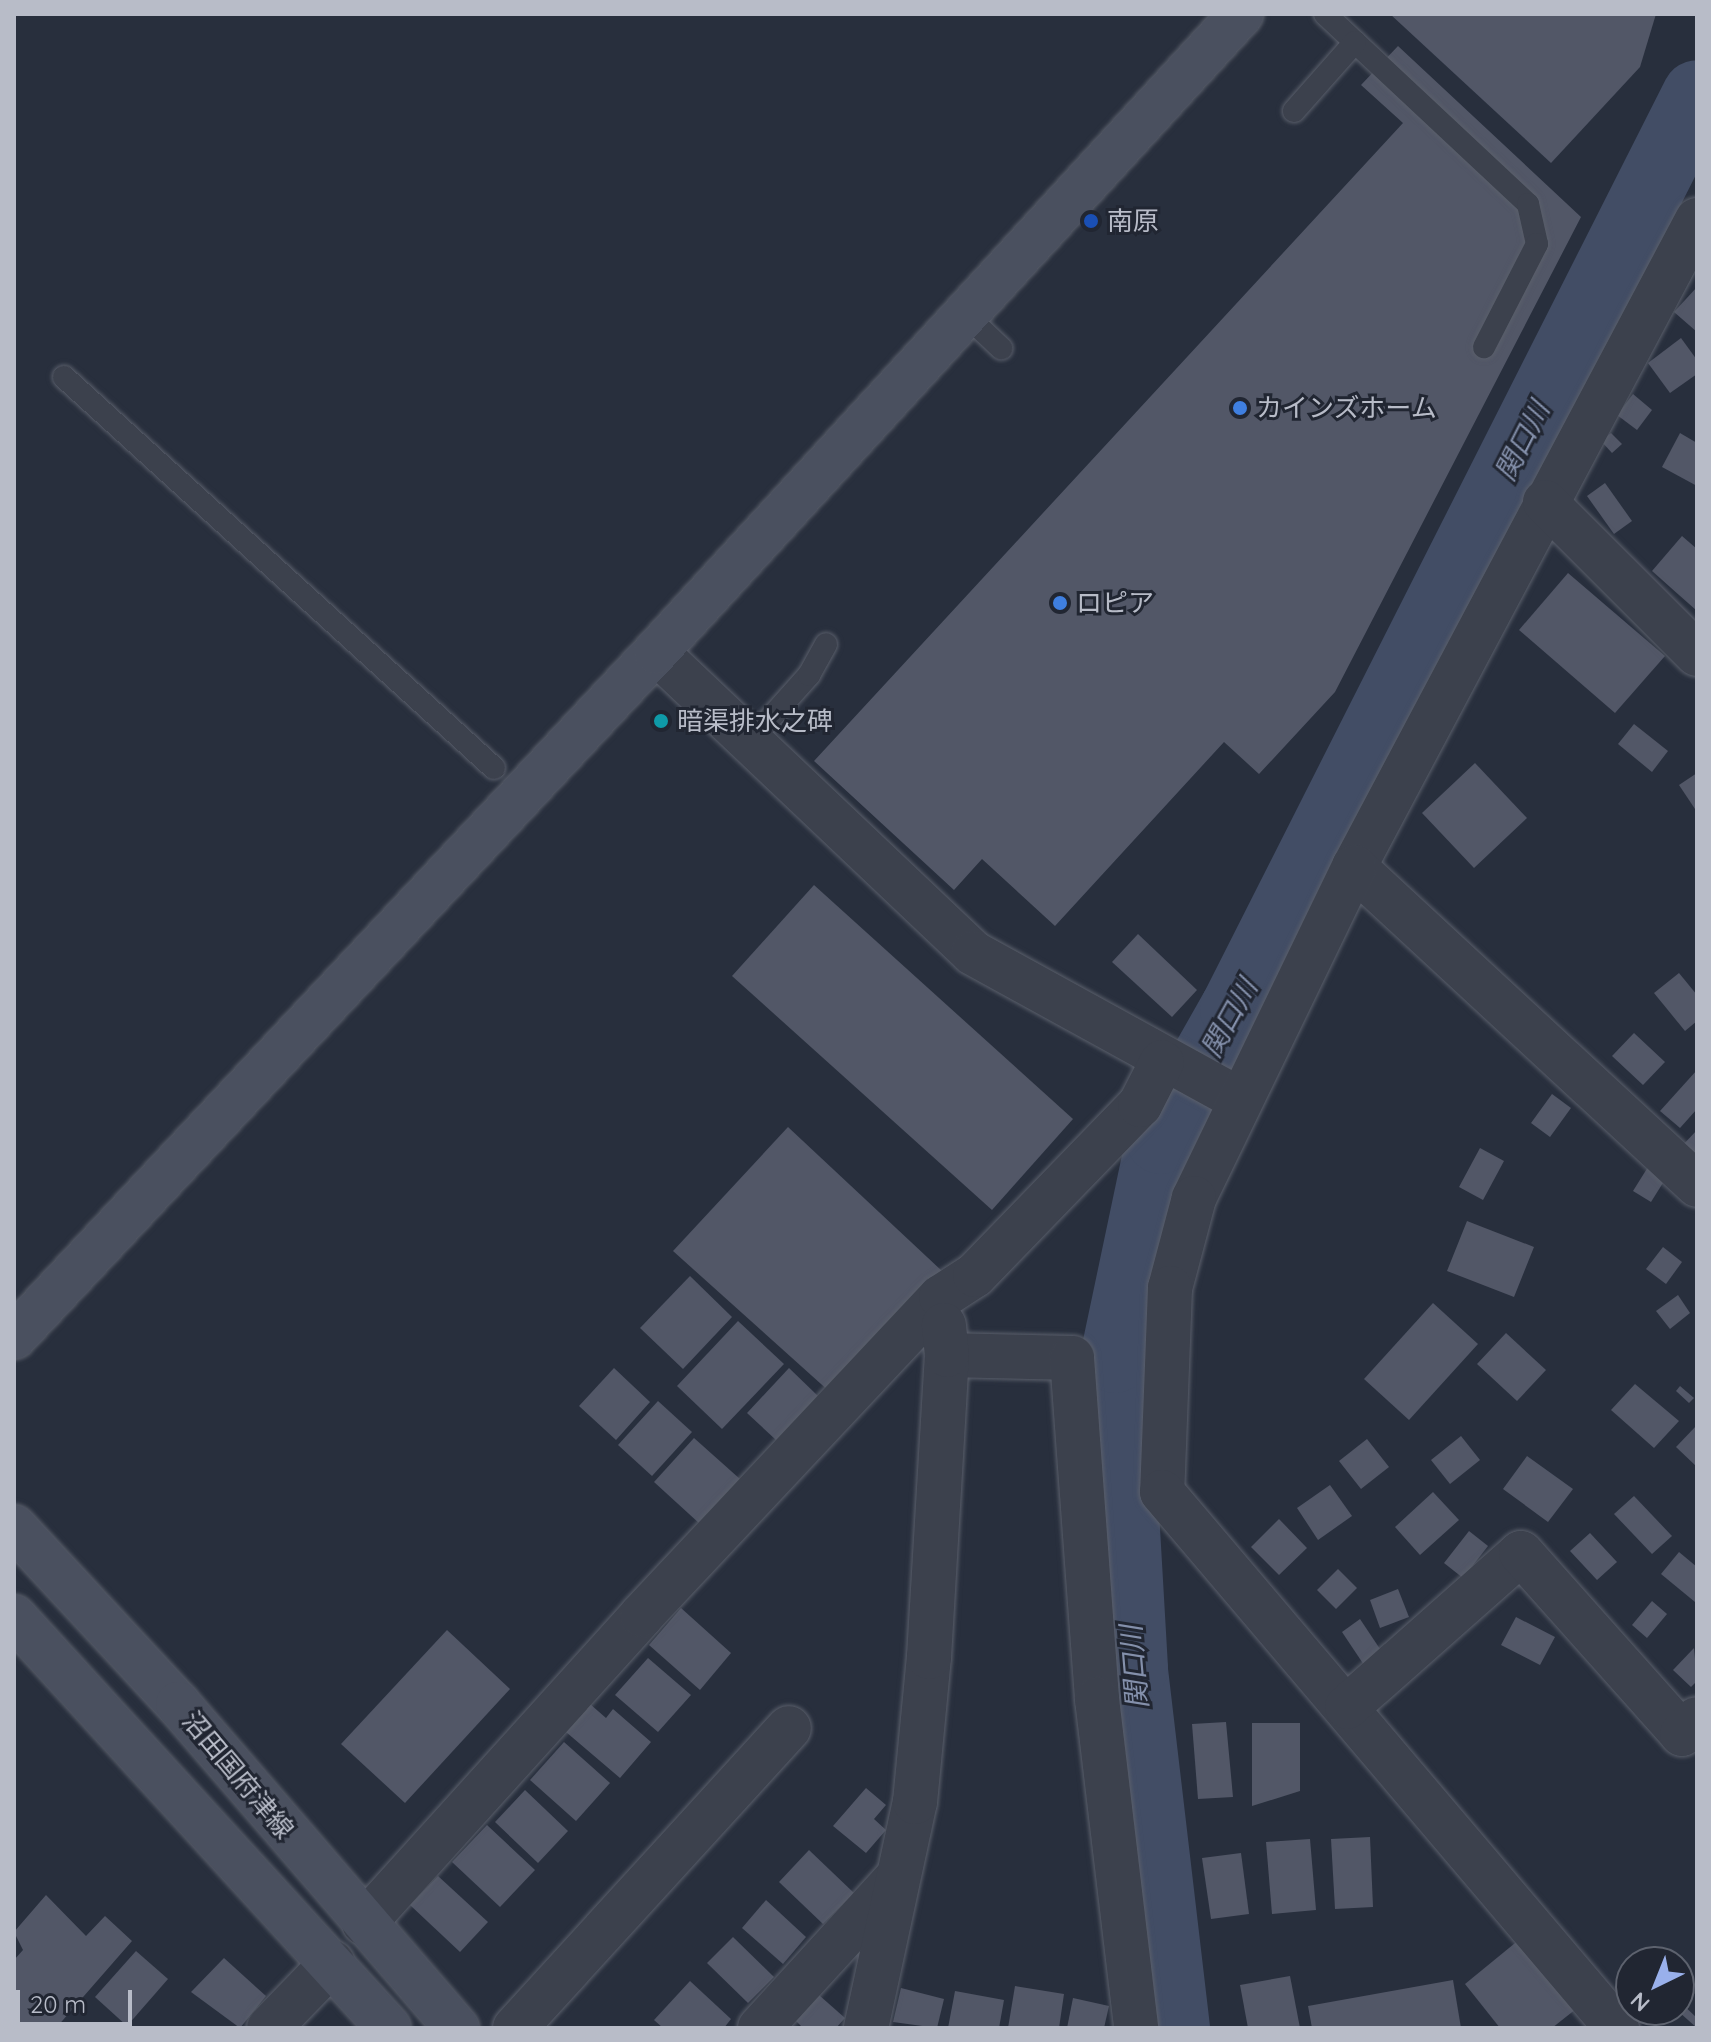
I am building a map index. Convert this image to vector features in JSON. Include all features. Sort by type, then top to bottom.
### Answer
[{"type":"street","points":[[14,1337],[656,652],[1241,14]]},
{"type":"street","points":[[1617,2028],[1162,1492],[1170,1288],[1194,1198],[1239,1099],[1354,867],[1697,220]]},
{"type":"street","points":[[1545,502],[1697,654]]},
{"type":"street","points":[[656,652],[973,953],[1162,1062],[1239,1099]]},
{"type":"street","points":[[1354,867],[1697,1185]]},
{"type":"street","points":[[364,1923],[642,1615],[941,1297],[975,1275],[1140,1105],[1162,1062]]},
{"type":"street","points":[[866,2028],[915,1802],[929,1657],[947,1355],[941,1297]]},
{"type":"street","points":[[947,1355],[1072,1358],[1097,1699],[1136,2028]]},
{"type":"street","name":"沼田国府津線","points":[[14,1527],[178,1704],[457,2028]]},
{"type":"street","points":[[1347,1707],[1521,1553],[1682,1734],[1697,1719]]},
{"type":"street","points":[[14,1617],[389,2028]]},
{"type":"street","points":[[515,2028],[789,1728]]},
{"type":"street","points":[[760,2028],[897,1877]]},
{"type":"street","points":[[269,2028],[332,1963]]},
{"type":"lane","points":[[1325,14],[1528,204],[1537,244],[1484,347]]},
{"type":"lane","points":[[1294,111],[1355,42]]},
{"type":"lane","points":[[965,314],[1001,348]]},
{"type":"lane","points":[[64,377],[494,768]]},
{"type":"lane","points":[[750,741],[809,675],[826,644]]},
{"type":"building","points":[[1390,14],[1656,14],[1640,67],[1551,163]]},
{"type":"building","points":[[1398,46],[1581,217],[1335,692],[1259,774],[1224,742],[1055,926],[982,859],[954,890],[814,761],[1403,123],[1361,85]]},
{"type":"building","points":[[1697,287],[1697,332],[1674,312]]},
{"type":"building","points":[[1681,338],[1697,360],[1697,374],[1670,393],[1648,363]]},
{"type":"building","points":[[1633,394],[1652,410],[1637,430],[1617,415]]},
{"type":"building","points":[[1611,433],[1622,444],[1612,453],[1601,441]]},
{"type":"building","points":[[1680,433],[1697,443],[1697,486],[1662,467]]},
{"type":"building","points":[[1605,483],[1632,521],[1614,534],[1587,496]]},
{"type":"building","points":[[1682,536],[1697,549],[1697,611],[1652,571]]},
{"type":"building","points":[[1568,573],[1665,656],[1615,713],[1519,630]]},
{"type":"building","points":[[1634,724],[1668,751],[1652,772],[1618,744]]},
{"type":"building","points":[[1475,763],[1527,818],[1474,868],[1422,813]]},
{"type":"building","points":[[1697,773],[1697,812],[1679,785]]},
{"type":"building","points":[[814,885],[1073,1119],[992,1210],[732,976]]},
{"type":"building","points":[[1138,934],[1197,990],[1172,1017],[1112,962]]},
{"type":"building","points":[[1679,973],[1697,995],[1697,1021],[1685,1031],[1654,993]]},
{"type":"building","points":[[1634,1033],[1665,1062],[1643,1085],[1612,1056]]},
{"type":"building","points":[[1697,1070],[1697,1109],[1680,1128],[1660,1111]]},
{"type":"building","points":[[1552,1094],[1571,1108],[1550,1137],[1531,1123]]},
{"type":"building","points":[[788,1127],[942,1271],[831,1393],[673,1251]]},
{"type":"building","points":[[1697,1130],[1697,1163],[1681,1147]]},
{"type":"building","points":[[1480,1148],[1504,1161],[1483,1200],[1459,1187]]},
{"type":"building","points":[[1648,1167],[1666,1178],[1651,1202],[1633,1191]]},
{"type":"building","points":[[1467,1221],[1534,1247],[1514,1297],[1447,1271]]},
{"type":"building","points":[[1663,1247],[1682,1262],[1666,1284],[1646,1269]]},
{"type":"building","points":[[690,1276],[732,1317],[683,1369],[640,1328]]},
{"type":"building","points":[[1678,1295],[1690,1313],[1670,1329],[1656,1311]]},
{"type":"building","points":[[1433,1303],[1478,1344],[1409,1420],[1364,1379]]},
{"type":"building","points":[[738,1321],[784,1364],[722,1429],[677,1386]]},
{"type":"building","points":[[1506,1333],[1546,1370],[1517,1401],[1477,1364]]},
{"type":"building","points":[[614,1368],[650,1402],[616,1440],[579,1406]]},
{"type":"building","points":[[789,1368],[818,1396],[776,1440],[747,1413]]},
{"type":"building","points":[[1635,1384],[1679,1421],[1654,1448],[1611,1410]]},
{"type":"building","points":[[1680,1386],[1694,1398],[1689,1403],[1676,1391]]},
{"type":"building","points":[[658,1401],[692,1432],[652,1476],[618,1445]]},
{"type":"building","points":[[1697,1425],[1697,1467],[1676,1447]]},
{"type":"building","points":[[1461,1436],[1480,1460],[1450,1484],[1431,1460]]},
{"type":"building","points":[[694,1438],[740,1479],[700,1524],[654,1482]]},
{"type":"building","points":[[1367,1439],[1389,1467],[1361,1489],[1339,1461]]},
{"type":"building","points":[[1527,1456],[1573,1489],[1548,1522],[1503,1489]]},
{"type":"building","points":[[1330,1485],[1352,1516],[1318,1540],[1297,1508]]},
{"type":"building","points":[[1433,1492],[1459,1520],[1420,1555],[1395,1527]]},
{"type":"building","points":[[1634,1496],[1672,1536],[1652,1554],[1614,1514]]},
{"type":"building","points":[[1279,1519],[1307,1548],[1279,1575],[1251,1547]]},
{"type":"building","points":[[1469,1531],[1488,1546],[1463,1578],[1444,1563]]},
{"type":"building","points":[[1590,1533],[1617,1562],[1597,1580],[1570,1551]]},
{"type":"building","points":[[1679,1552],[1697,1567],[1695,1602],[1661,1574]]},
{"type":"building","points":[[1338,1569],[1357,1588],[1336,1609],[1317,1590]]},
{"type":"building","points":[[1398,1589],[1409,1617],[1380,1628],[1370,1600]]},
{"type":"building","points":[[1652,1601],[1667,1614],[1647,1638],[1632,1625]]},
{"type":"building","points":[[681,1608],[731,1653],[700,1690],[649,1645]]},
{"type":"building","points":[[1516,1617],[1555,1637],[1540,1665],[1501,1645]]},
{"type":"building","points":[[1360,1619],[1382,1652],[1364,1665],[1342,1632]]},
{"type":"building","points":[[447,1630],[510,1689],[405,1803],[341,1744]]},
{"type":"building","points":[[1694,1648],[1697,1681],[1691,1687],[1673,1670]]},
{"type":"building","points":[[648,1658],[691,1695],[658,1732],[615,1695]]},
{"type":"building","points":[[590,1704],[606,1718],[613,1709],[651,1742],[620,1778],[566,1732]]},
{"type":"building","points":[[1226,1722],[1233,1797],[1198,1799],[1192,1724]]},
{"type":"building","points":[[1252,1723],[1300,1723],[1300,1791],[1252,1806]]},
{"type":"building","points":[[564,1742],[610,1783],[576,1821],[530,1780]]},
{"type":"building","points":[[866,1788],[886,1805],[874,1819],[886,1830],[866,1853],[833,1826]]},
{"type":"building","points":[[525,1790],[568,1831],[538,1863],[495,1822]]},
{"type":"building","points":[[487,1825],[535,1870],[500,1907],[452,1862]]},
{"type":"building","points":[[1370,1837],[1373,1907],[1335,1909],[1331,1839]]},
{"type":"building","points":[[1310,1839],[1316,1910],[1272,1914],[1266,1842]]},
{"type":"building","points":[[809,1850],[854,1893],[823,1924],[779,1882]]},
{"type":"building","points":[[1241,1853],[1249,1914],[1211,1919],[1202,1858]]},
{"type":"building","points":[[438,1876],[488,1922],[460,1952],[410,1905]]},
{"type":"building","points":[[46,1895],[86,1936],[105,1916],[132,1941],[56,2028],[14,2028],[14,1960],[23,1950],[14,1932]]},
{"type":"building","points":[[766,1900],[806,1937],[783,1964],[742,1928]]},
{"type":"building","points":[[733,1937],[774,1977],[748,2003],[707,1963]]},
{"type":"building","points":[[1520,1939],[1576,2009],[1552,2028],[1500,2028],[1465,1984]]},
{"type":"building","points":[[136,1951],[168,1979],[127,2026],[95,1997]]},
{"type":"building","points":[[224,1958],[266,1996],[240,2028],[191,1992]]},
{"type":"building","points":[[1290,1976],[1300,2028],[1248,2028],[1240,1985]]},
{"type":"building","points":[[1453,1980],[1461,2028],[1312,2028],[1308,2006]]},
{"type":"building","points":[[690,1981],[731,2019],[724,2028],[663,2028],[654,2020]]},
{"type":"building","points":[[1015,1986],[1064,1994],[1059,2028],[1008,2028]]},
{"type":"building","points":[[811,1988],[845,2018],[836,2028],[803,2028],[788,2013]]},
{"type":"building","points":[[901,1988],[944,1999],[937,2028],[893,2022]]},
{"type":"building","points":[[955,1991],[1004,2000],[999,2028],[948,2028]]},
{"type":"building","points":[[1073,1998],[1109,2006],[1104,2028],[1067,2028]]},
{"type":"waterway","name":"関口川","points":[[1175,2028],[1133,1668],[1115,1358],[1161,1139],[1235,1009],[1697,95]]},
{"type":"place","name":"南原","points":[[1091,221]]},
{"type":"place","name":"カインズホーム","points":[[1240,408]]},
{"type":"place","name":"ロピア","points":[[1060,603]]},
{"type":"place","name":"暗渠排水之碑","points":[[661,721]]}]
